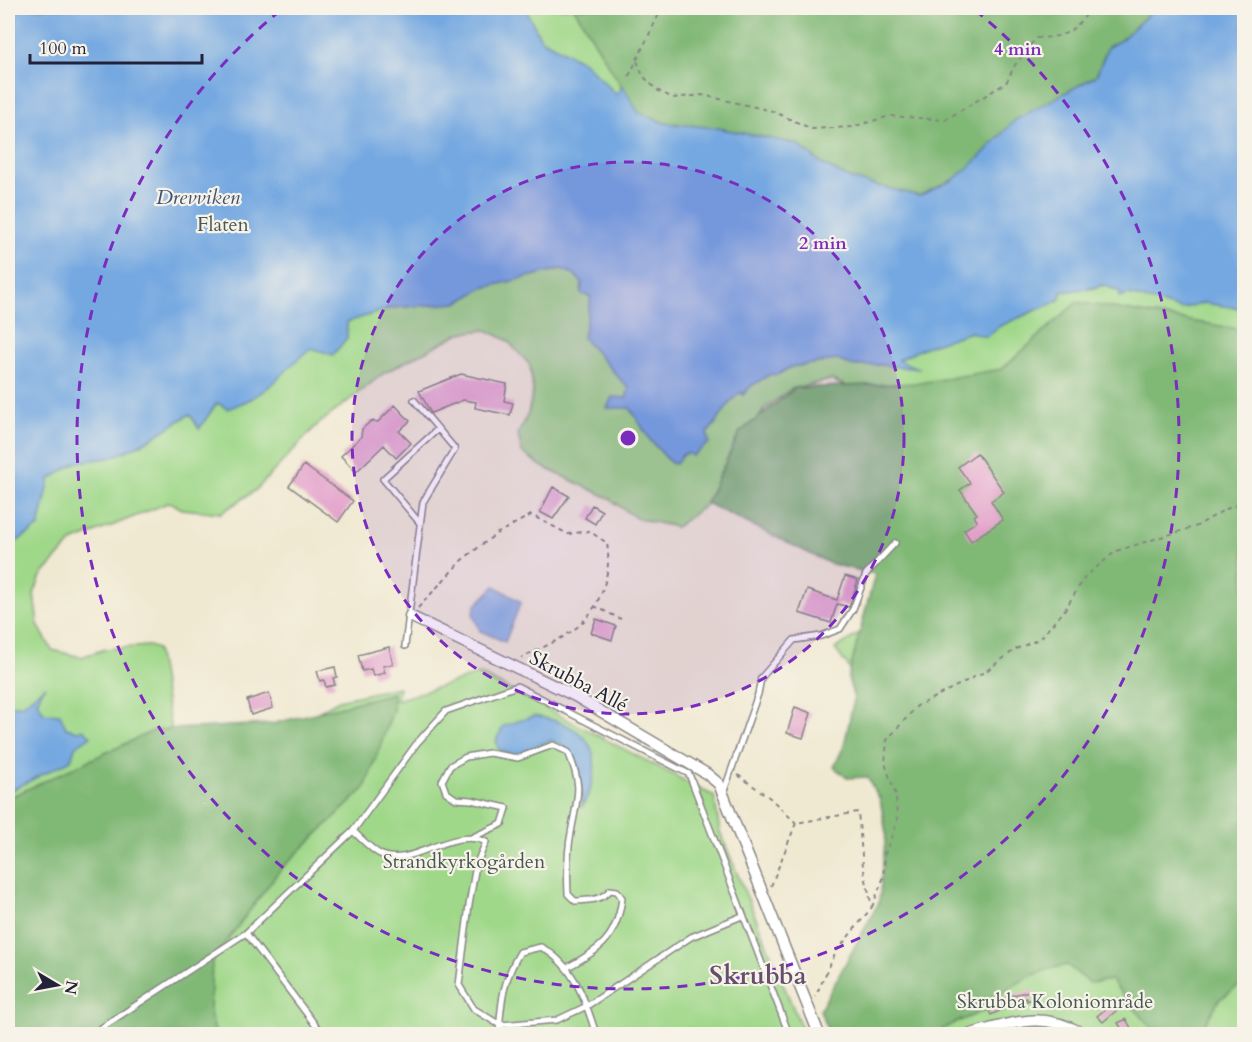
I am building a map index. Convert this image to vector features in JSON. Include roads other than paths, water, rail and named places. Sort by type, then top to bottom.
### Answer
[{"type":"street","name":"Skrubba Allé","points":[[410,616],[586,702],[707,774],[724,791],[819,1035]]},
{"type":"street","points":[[971,1035],[1012,1023],[1041,1020],[1063,1023],[1083,1035]]},
{"type":"street","points":[[1236,1035],[1245,1028]]},
{"type":"lane","points":[[405,646],[423,502],[455,449],[414,400]]},
{"type":"lane","points":[[419,522],[383,479],[438,429]]},
{"type":"lane","points":[[724,791],[761,678],[794,640],[821,636],[840,629],[853,609],[866,574],[895,543]]},
{"type":"lane","points":[[93,1035],[100,1033],[246,933],[353,831],[417,743],[446,711],[517,686],[689,774],[789,1035]]},
{"type":"lane","points":[[353,831],[382,855],[402,856],[438,844],[473,837],[502,824],[507,808],[456,799],[451,796],[446,792],[442,780],[450,766],[466,757],[489,753],[518,758],[553,745],[568,752],[577,773],[579,797],[571,832],[568,894],[575,901],[594,900],[604,896],[610,890],[617,891],[622,898],[620,916],[600,949],[568,968]]},
{"type":"lane","points":[[473,837],[486,842],[476,865],[472,885],[459,985],[474,1009],[500,1025],[557,1020],[587,1006],[692,937],[742,916]]},
{"type":"lane","points":[[246,933],[322,1035]]},
{"type":"lane","points":[[499,1035],[503,987],[520,952],[541,947],[554,954],[568,968],[587,1006],[596,1035]]},
{"type":"water","name":"Drevviken","points":[[8,8],[525,8],[541,39],[584,62],[616,94],[623,86],[638,112],[664,123],[718,128],[797,144],[822,164],[851,179],[919,196],[953,180],[976,161],[1015,120],[1096,76],[1108,47],[1121,40],[1155,8],[1244,8],[1244,309],[1203,303],[1181,309],[1130,295],[1119,297],[1120,292],[1103,285],[1061,292],[1060,299],[1055,302],[1000,326],[986,337],[971,332],[925,347],[898,360],[920,369],[880,365],[853,366],[837,360],[791,367],[777,375],[771,374],[751,386],[743,395],[741,392],[736,396],[707,433],[709,443],[692,456],[688,453],[682,455],[676,464],[671,463],[650,440],[630,408],[607,408],[612,397],[626,398],[629,389],[583,338],[591,297],[581,294],[582,283],[574,274],[561,269],[483,288],[457,303],[392,308],[347,322],[347,338],[333,355],[311,348],[254,397],[228,409],[217,403],[199,429],[190,414],[144,443],[110,458],[77,462],[50,479],[39,527],[8,547]]},
{"type":"water","points":[[495,586],[521,602],[505,642],[480,631],[473,614],[476,605]]},
{"type":"water","points":[[45,686],[37,701],[44,713],[60,714],[66,728],[78,731],[83,729],[91,736],[75,747],[71,760],[8,792],[8,706],[23,704]]},
{"type":"water","points":[[534,716],[554,720],[570,727],[582,735],[590,745],[594,758],[594,773],[582,808],[578,767],[570,752],[562,745],[551,740],[515,756],[499,750],[496,741],[503,726]]},
{"type":"district","name":"Skrubba","points":[[758,975]]},
{"type":"park label","name":"Flaten","points":[[223,224]]},
{"type":"park label","name":"Strandkyrkogården","points":[[464,861]]},
{"type":"park label","name":"Skrubba Koloniområde","points":[[1055,1001]]}]
